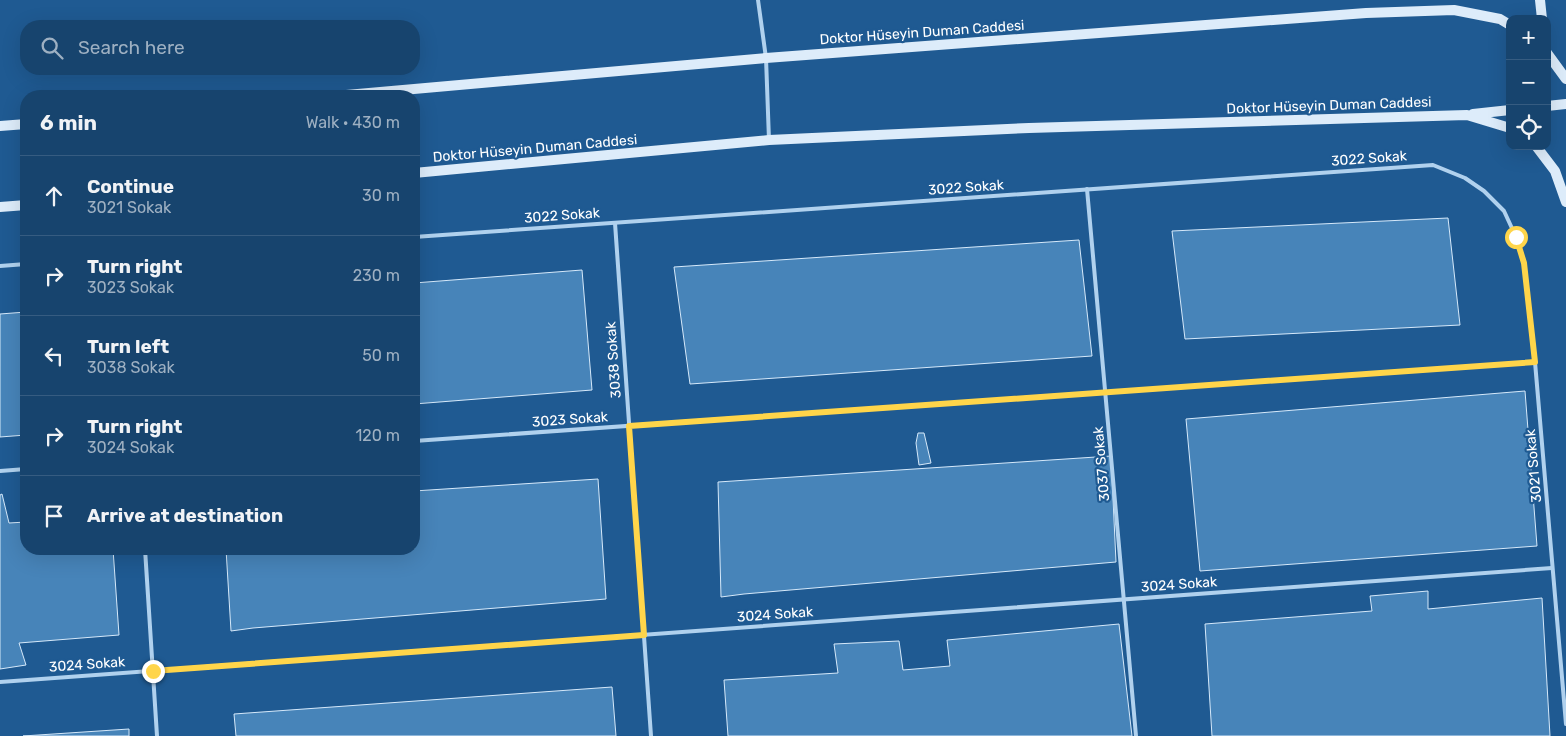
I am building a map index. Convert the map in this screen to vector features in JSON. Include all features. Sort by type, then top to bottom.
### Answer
[{"type":"main road","points":[[1540,0],[1542,15]]},
{"type":"main road","name":"Doktor Hüseyin Duman Caddesi","points":[[403,90],[766,58],[1366,13],[1454,10],[1500,19],[1506,23]]},
{"type":"main road","points":[[1551,58],[1566,79]]},
{"type":"main road","points":[[1551,106],[1566,104]]},
{"type":"main road","name":"Doktor Hüseyin Duman Caddesi","points":[[420,172],[769,140],[1039,128],[1467,115],[1506,110]]},
{"type":"main road","name":"Doktor Hüseyin Duman Caddesi","points":[[1467,115],[1506,127]]},
{"type":"main road","points":[[0,126],[20,124]]},
{"type":"main road","points":[[1539,150],[1555,171],[1566,202]]},
{"type":"main road","points":[[0,207],[20,205]]},
{"type":"lane","points":[[758,0],[766,58],[769,140]]},
{"type":"lane","name":"3022 Sokak","points":[[420,237],[1433,164],[1465,178],[1484,191],[1504,211]]},
{"type":"lane","name":"3037 Sokak","points":[[1087,189],[1136,736]]},
{"type":"lane","name":"3021 Sokak","points":[[1504,211],[1516,237],[1524,263],[1535,362],[1566,724]]},
{"type":"lane","name":"3038 Sokak","points":[[615,223],[651,736]]},
{"type":"lane","points":[[0,266],[20,264]]},
{"type":"lane","name":"3023 Sokak","points":[[420,441],[1535,362]]},
{"type":"lane","points":[[0,471],[20,469]]},
{"type":"lane","points":[[145,555],[157,736]]},
{"type":"lane","name":"3024 Sokak","points":[[0,682],[1552,568]]},
{"type":"building","points":[[1448,218],[1460,325],[1185,339],[1172,231]]},
{"type":"building","points":[[1079,240],[1092,356],[690,384],[674,267]]},
{"type":"building","points":[[582,270],[592,390],[420,404],[420,283]]},
{"type":"building","points":[[20,312],[20,435],[0,437],[0,314]]},
{"type":"building","points":[[1525,391],[1537,546],[1200,571],[1186,419]]},
{"type":"building","points":[[918,433],[924,433],[931,463],[919,465],[916,443]]},
{"type":"building","points":[[1111,456],[1116,562],[721,597],[718,482]]},
{"type":"building","points":[[598,479],[606,599],[231,631],[226,555],[420,555],[420,491]]},
{"type":"building","points":[[2,494],[9,523],[20,522],[20,555],[113,555],[119,635],[19,643],[26,665],[0,669],[0,495]]},
{"type":"building","points":[[1428,591],[1428,609],[1542,598],[1550,736],[1212,736],[1205,624],[1372,611],[1370,596]]},
{"type":"building","points":[[1119,624],[1132,736],[728,736],[724,680],[838,673],[834,644],[899,641],[903,670],[950,666],[947,640]]},
{"type":"building","points":[[612,687],[616,736],[236,736],[234,714]]},
{"type":"building","points":[[129,729],[129,736],[23,736]]},
{"type":"route","points":[[153,671],[644,635],[629,426],[1535,362],[1524,263],[1516,237]]}]
